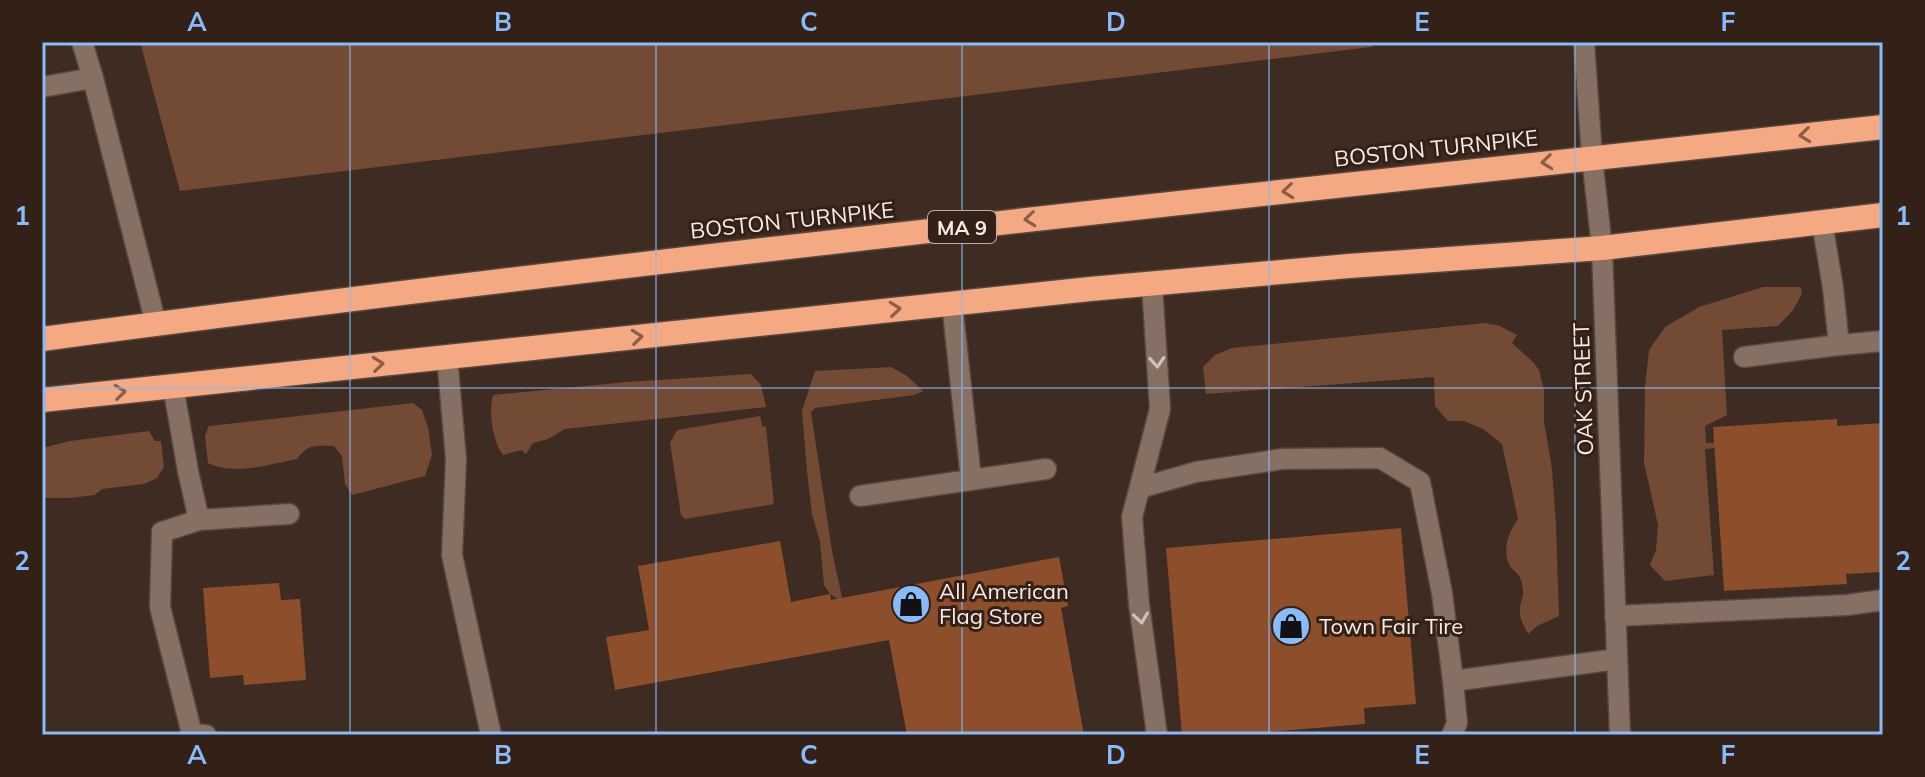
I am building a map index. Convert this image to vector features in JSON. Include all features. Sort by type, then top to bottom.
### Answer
[{"type":"highway","name":"BOSTON TURNPIKE","points":[[42,339],[720,254],[1883,127]]},
{"type":"highway","points":[[42,400],[952,303],[1349,266],[1602,248],[1883,215]]},
{"type":"street","points":[[82,42],[156,324]]},
{"type":"street","name":"OAK STREET","points":[[1584,42],[1602,248],[1620,735]]},
{"type":"street","points":[[42,87],[93,78]]},
{"type":"street","points":[[1822,222],[1839,345]]},
{"type":"street","points":[[1152,284],[1160,409],[1132,517],[1139,604],[1157,735]]},
{"type":"street","points":[[952,303],[971,479]]},
{"type":"street","points":[[1744,357],[1883,341]]},
{"type":"street","points":[[447,356],[456,459],[452,555],[491,735]]},
{"type":"street","points":[[173,386],[199,520]]},
{"type":"street","points":[[1140,488],[1196,472],[1282,459],[1380,458],[1420,482],[1442,593],[1457,723],[1452,735]]},
{"type":"street","points":[[860,496],[1046,469]]},
{"type":"street","points":[[206,735],[192,734],[160,607],[162,532],[199,520],[289,514]]},
{"type":"street","points":[[1615,616],[1847,605],[1883,600]]},
{"type":"street","points":[[1453,681],[1617,659]]},
{"type":"shaded area","points":[[140,42],[1376,42],[1371,47],[180,191]]},
{"type":"shaded area","points":[[1763,287],[1801,287],[1802,294],[1778,326],[1722,330],[1727,415],[1705,426],[1706,443],[1715,443],[1714,448],[1705,449],[1714,575],[1665,581],[1650,565],[1656,550],[1658,525],[1644,463],[1649,350],[1665,327],[1699,307]]},
{"type":"shaded area","points":[[1485,323],[1500,326],[1517,335],[1512,343],[1539,370],[1544,390],[1544,421],[1556,524],[1559,616],[1528,634],[1520,616],[1522,584],[1508,562],[1506,551],[1518,519],[1502,444],[1483,429],[1464,421],[1448,421],[1435,406],[1434,377],[1206,394],[1203,367],[1215,355],[1232,348]]},
{"type":"shaded area","points":[[891,367],[923,391],[914,395],[815,408],[811,412],[843,602],[830,594],[824,585],[820,542],[812,514],[802,411],[815,371]]},
{"type":"shaded area","points":[[751,374],[761,385],[766,407],[565,429],[533,443],[526,454],[521,450],[503,455],[494,435],[491,418],[493,395]]},
{"type":"shaded area","points":[[413,403],[422,410],[428,427],[432,455],[425,476],[352,495],[345,484],[342,456],[334,446],[313,446],[297,459],[252,468],[229,469],[208,463],[205,436],[209,426]]},
{"type":"shaded area","points":[[760,416],[762,426],[766,427],[774,504],[685,519],[681,515],[670,443],[677,430]]},
{"type":"shaded area","points":[[149,431],[155,441],[161,441],[164,467],[157,478],[144,484],[102,489],[95,495],[42,498],[42,452],[46,447]]},
{"type":"building","points":[[1837,419],[1837,426],[1883,423],[1883,572],[1846,574],[1847,584],[1724,591],[1713,427]]},
{"type":"building","name":"Town Fair Tire","points":[[1401,528],[1416,704],[1364,708],[1365,724],[1229,735],[1182,735],[1166,548]]},
{"type":"building","points":[[780,541],[791,602],[830,594],[831,600],[1059,557],[1068,606],[1061,608],[1084,735],[907,735],[889,640],[615,690],[606,637],[649,630],[638,566]]},
{"type":"building","points":[[279,583],[281,600],[300,599],[306,680],[244,685],[243,675],[210,678],[203,588]]},
{"type":"place","name":"All American Flag Store","points":[[911,604]]},
{"type":"place","name":"Town Fair Tire","points":[[1291,626]]}]
